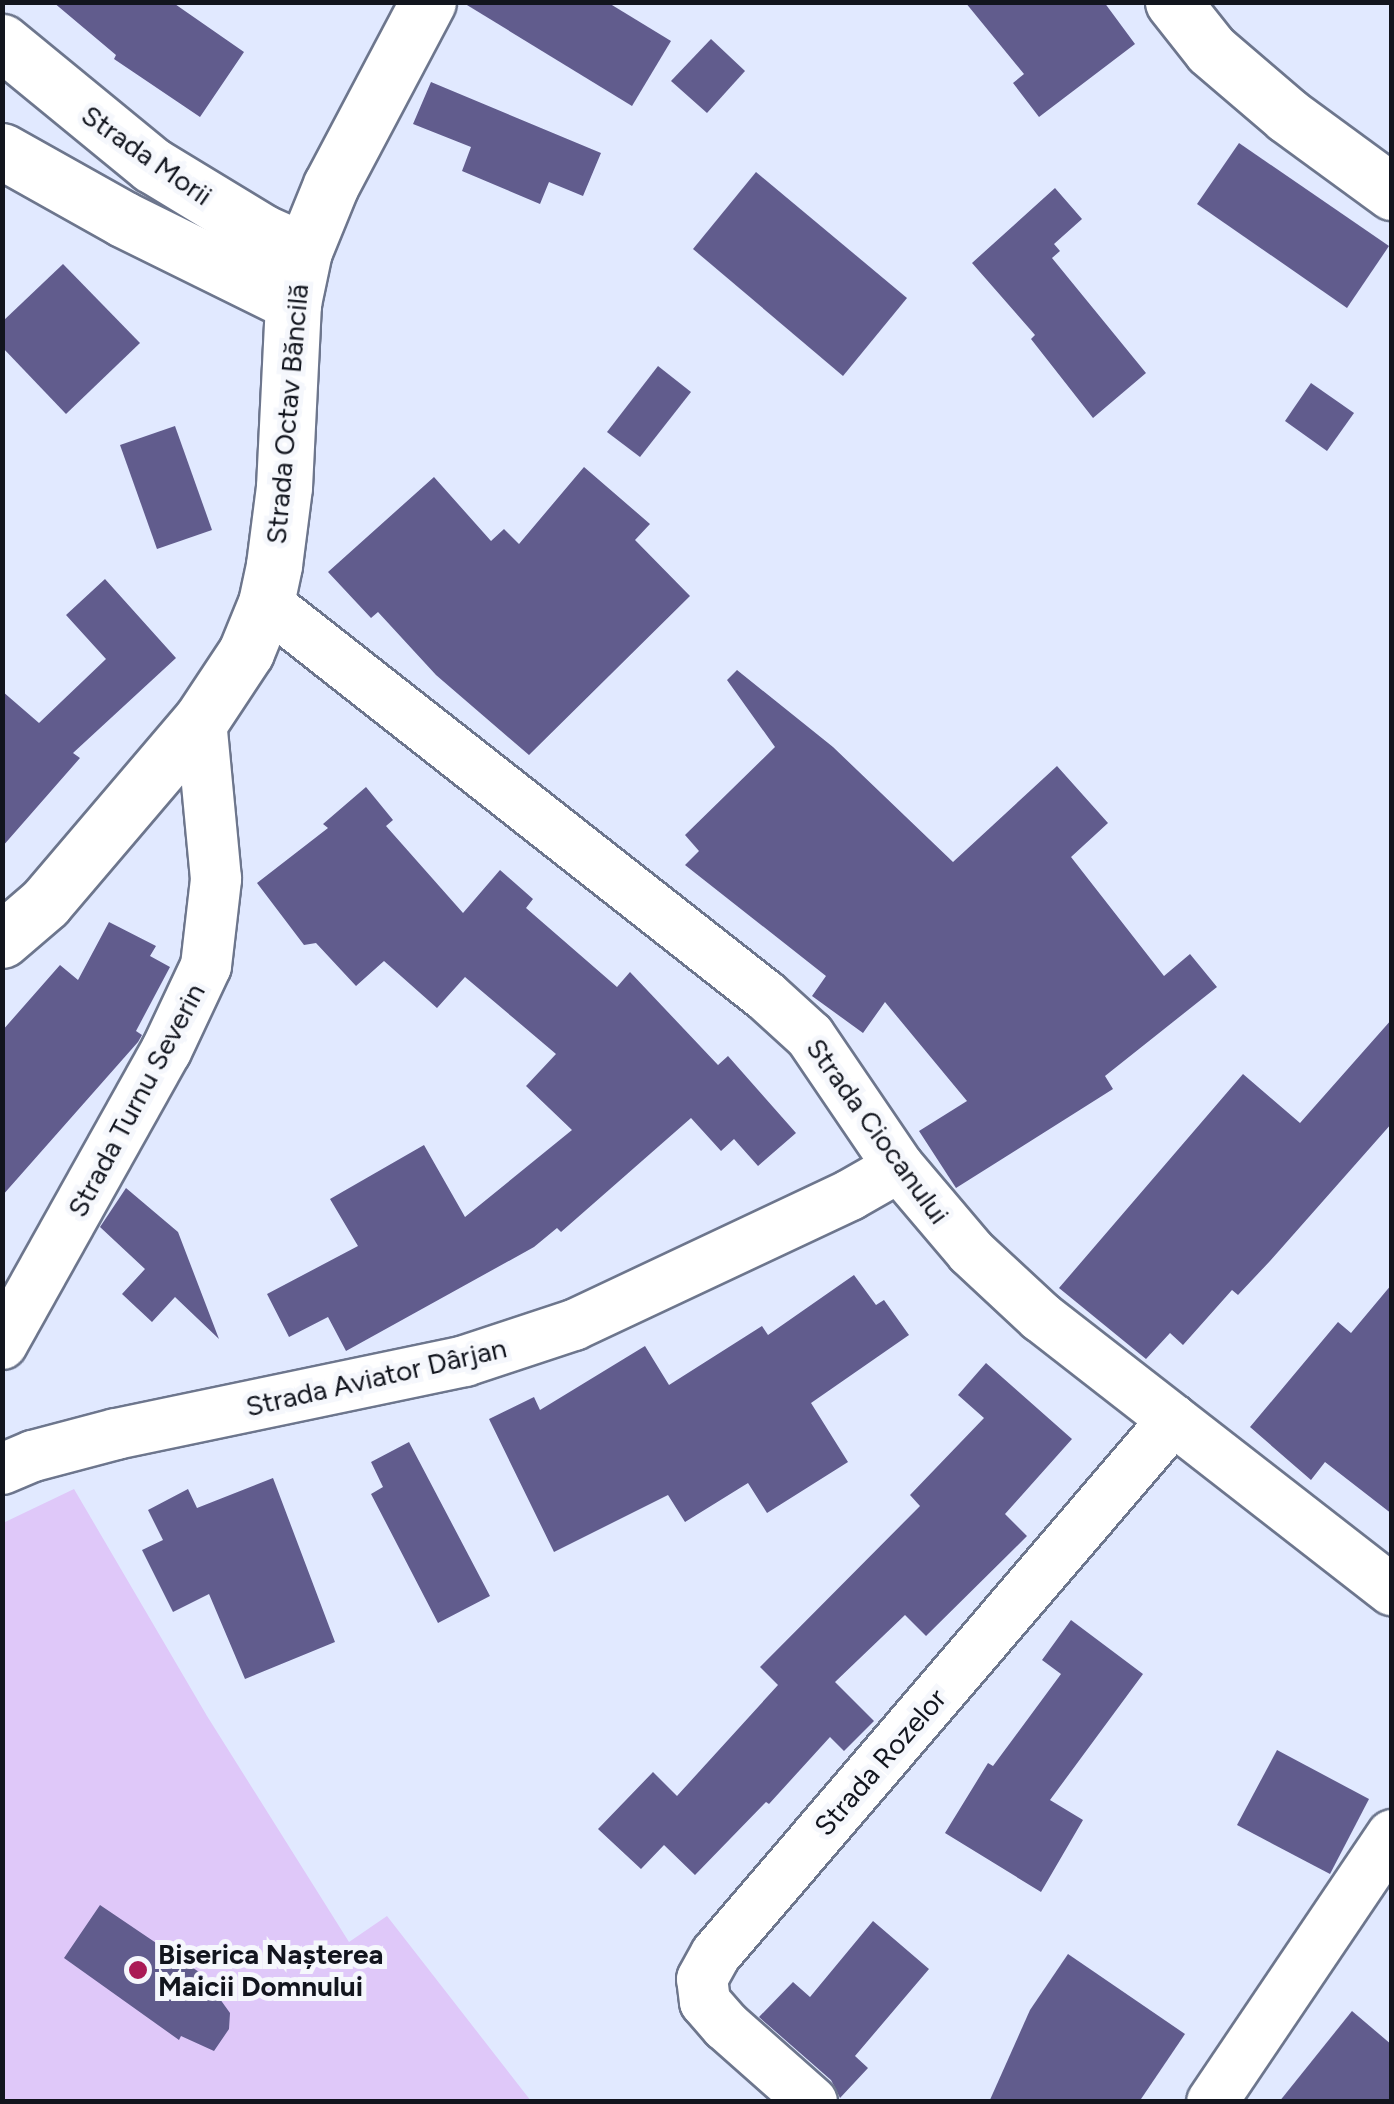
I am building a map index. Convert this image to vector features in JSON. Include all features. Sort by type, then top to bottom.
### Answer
[{"type":"street","name":"Strada Octav Băncilă","points":[[2,940],[45,903],[200,720],[246,652],[266,603],[284,487],[292,303],[304,251],[331,185],[428,2]]},
{"type":"street","points":[[1172,2],[1211,50],[1288,116],[1392,192]]},
{"type":"street","name":"Strada Morii","points":[[2,42],[152,166],[262,232],[304,251]]},
{"type":"street","points":[[2,151],[123,220],[292,303]]},
{"type":"street","name":"Strada Ciocanului","points":[[266,603],[780,1009],[810,1036],[845,1082],[898,1167],[971,1252],[1041,1317],[1392,1590]]},
{"type":"street","name":"Strada Turnu Severin","points":[[2,1344],[166,1051],[206,966],[216,878],[212,804],[200,720]]},
{"type":"street","name":"Strada Aviator Dârjan","points":[[2,1469],[33,1456],[116,1434],[465,1361],[574,1325],[850,1195],[898,1167]]},
{"type":"street","name":"Strada Rozelor","points":[[812,2102],[726,2026],[705,2002],[702,1979],[729,1939],[1173,1420]]},
{"type":"street","points":[[1212,2102],[1392,1835]]},
{"type":"shaded area","points":[[74,1489],[207,1716],[349,1942],[387,1916],[531,2101],[3,2102],[3,1523]]},
{"type":"building","points":[[53,2],[172,2],[244,52],[200,117],[114,59],[116,55]]},
{"type":"building","points":[[462,2],[607,2],[671,41],[632,106]]},
{"type":"building","points":[[965,2],[1104,2],[1135,44],[1039,117],[1013,83],[1024,74]]},
{"type":"building","points":[[711,39],[745,71],[707,113],[671,81]]},
{"type":"building","points":[[431,82],[601,153],[583,196],[549,182],[540,204],[462,171],[471,147],[413,124]]},
{"type":"building","points":[[1239,143],[1389,246],[1347,308],[1197,204]]},
{"type":"building","points":[[756,172],[907,298],[843,376],[693,249]]},
{"type":"building","points":[[1055,188],[1082,219],[1054,244],[1060,251],[1052,258],[1146,373],[1093,418],[1031,339],[1035,335],[972,263]]},
{"type":"building","points":[[63,264],[140,343],[66,414],[2,347],[2,322]]},
{"type":"building","points":[[658,366],[691,392],[640,457],[607,432]]},
{"type":"building","points":[[1311,383],[1354,413],[1327,451],[1285,421]]},
{"type":"building","points":[[175,426],[212,530],[157,549],[120,445]]},
{"type":"building","points":[[584,467],[650,524],[635,540],[690,596],[529,755],[436,675],[378,612],[371,618],[328,572],[434,477],[491,541],[504,529],[519,544]]},
{"type":"building","points":[[105,579],[176,658],[73,753],[80,758],[2,847],[2,691],[39,723],[106,659],[66,615]]},
{"type":"building","points":[[737,670],[833,747],[953,862],[1057,766],[1108,823],[1071,857],[1164,976],[1190,954],[1217,987],[1105,1076],[1113,1089],[956,1188],[919,1131],[967,1101],[885,1002],[863,1033],[812,996],[826,976],[685,865],[699,851],[685,835],[775,747],[727,680]]},
{"type":"building","points":[[366,787],[393,820],[386,826],[463,913],[500,870],[533,899],[526,908],[617,987],[630,972],[718,1065],[728,1056],[796,1133],[758,1166],[734,1139],[721,1151],[691,1118],[561,1232],[557,1228],[534,1247],[346,1351],[328,1317],[289,1337],[267,1294],[358,1246],[330,1199],[424,1145],[465,1217],[572,1130],[526,1086],[556,1054],[465,977],[437,1008],[384,961],[356,986],[316,943],[304,945],[257,883],[328,828],[323,824]]},
{"type":"building","points":[[109,922],[156,946],[150,956],[170,967],[136,1031],[142,1035],[138,1042],[2,1196],[2,1031],[60,965],[78,980]]},
{"type":"building","points":[[1392,1019],[1392,1123],[1238,1295],[1232,1290],[1183,1345],[1170,1333],[1146,1359],[1059,1288],[1243,1074],[1300,1123]]},
{"type":"building","points":[[126,1188],[178,1232],[219,1339],[175,1297],[152,1322],[122,1294],[145,1269],[100,1227]]},
{"type":"building","points":[[854,1275],[876,1305],[884,1300],[909,1335],[811,1403],[848,1462],[767,1513],[748,1483],[685,1522],[668,1495],[554,1552],[489,1419],[534,1397],[540,1410],[645,1346],[669,1385],[762,1326],[768,1335]]},
{"type":"building","points":[[1392,1284],[1392,1514],[1325,1462],[1311,1480],[1250,1427],[1338,1322],[1351,1333]]},
{"type":"building","points":[[986,1363],[1072,1439],[1005,1514],[1027,1536],[926,1636],[905,1615],[835,1682],[874,1721],[844,1751],[830,1737],[769,1804],[766,1802],[695,1875],[664,1845],[641,1869],[598,1829],[653,1772],[677,1796],[778,1685],[760,1667],[920,1506],[910,1495],[984,1418],[958,1395]]},
{"type":"building","points":[[409,1442],[490,1596],[438,1623],[371,1494],[383,1487],[371,1462]]},
{"type":"building","points":[[273,1478],[335,1642],[245,1679],[209,1594],[173,1612],[142,1550],[163,1540],[148,1510],[188,1489],[197,1508]]},
{"type":"building","points":[[1071,1620],[1143,1674],[1050,1800],[1083,1820],[1041,1892],[945,1833],[988,1763],[993,1766],[1061,1674],[1042,1660]]},
{"type":"building","points":[[1277,1750],[1369,1799],[1330,1874],[1237,1825]]},
{"type":"building","name":"Biserica Nașterea Maicii Domnului","points":[[100,1905],[202,1974],[230,2013],[229,2029],[214,2051],[181,2036],[179,2040],[64,1958]]},
{"type":"building","points":[[873,1921],[929,1969],[855,2056],[868,2068],[840,2098],[831,2080],[759,2017],[793,1982],[810,1997]]},
{"type":"building","points":[[1068,1954],[1185,2034],[1139,2102],[989,2102],[1030,2010]]},
{"type":"building","points":[[1352,2011],[1392,2045],[1392,2102],[1279,2102]]},
{"type":"place","name":"Biserica Nașterea Maicii Domnului","points":[[138,1970]]}]
